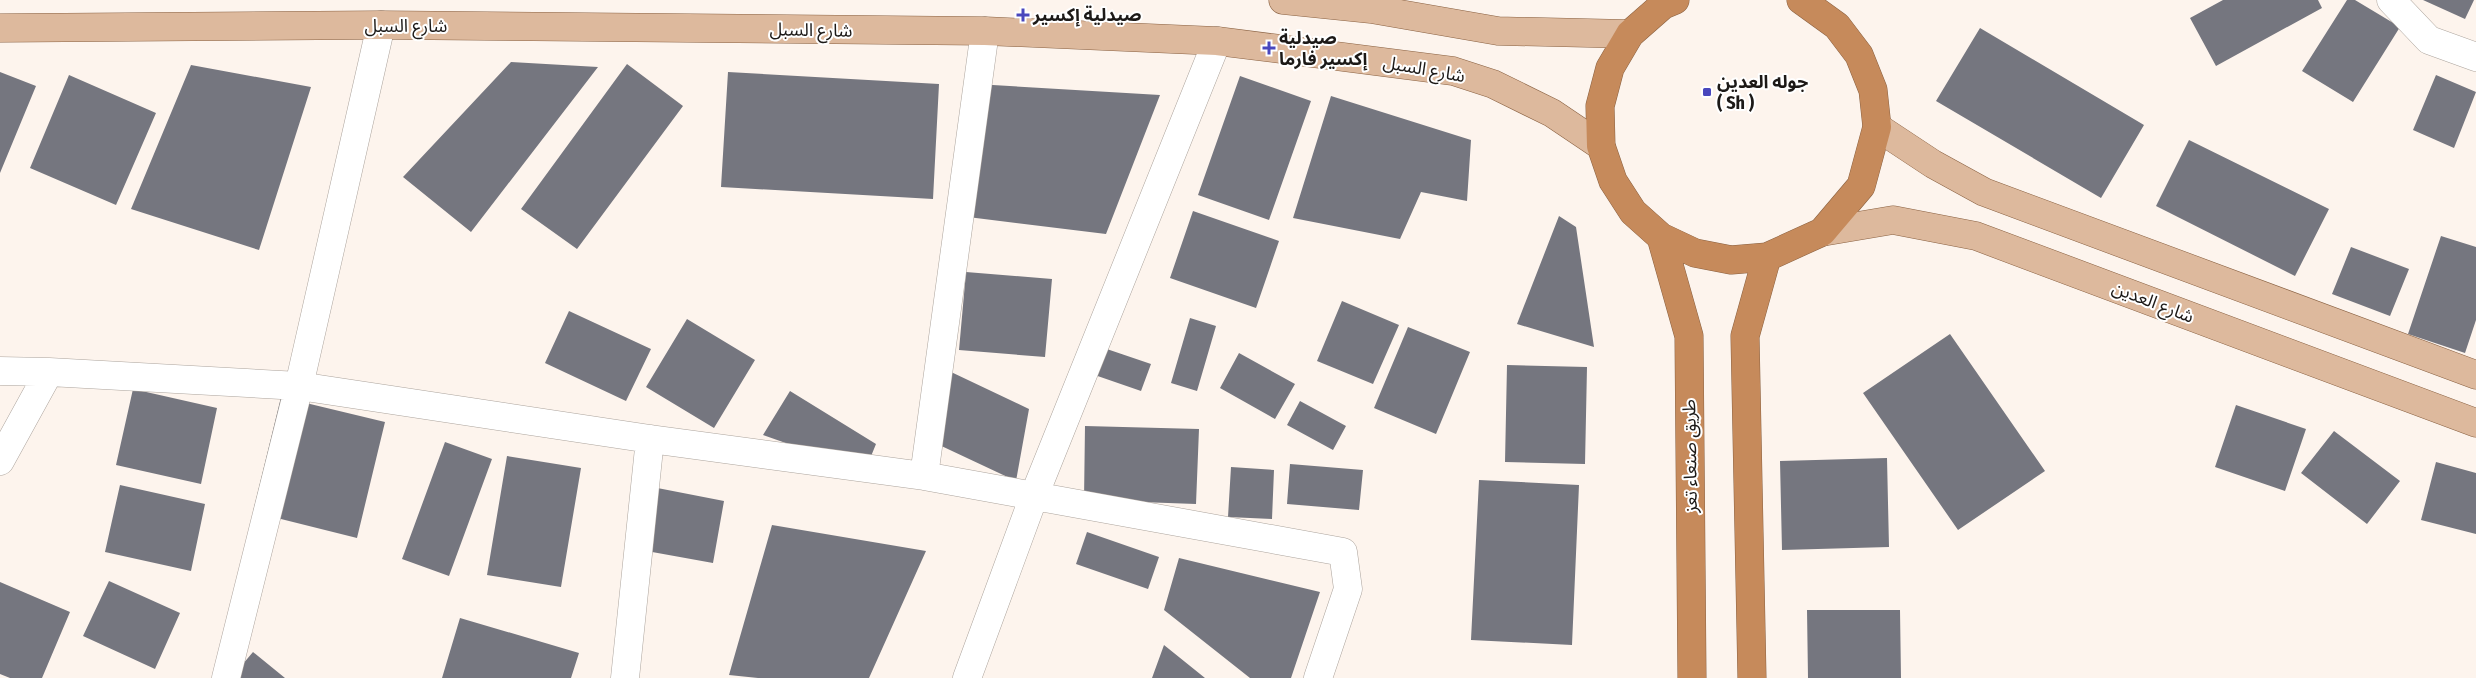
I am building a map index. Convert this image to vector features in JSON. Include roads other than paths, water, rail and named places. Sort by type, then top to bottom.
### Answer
[{"type":"highway","points":[[1675,0],[1662,5],[1630,34],[1610,68],[1600,106],[1601,146],[1612,181],[1633,212],[1661,237],[1695,253],[1731,260],[1767,257],[1822,232],[1861,186],[1877,127],[1873,90],[1859,55],[1838,13],[1801,0]]},
{"type":"highway","name":"طريق صنعاء تعز","points":[[1661,237],[1689,336],[1692,678]]},
{"type":"highway","points":[[1752,678],[1744,336],[1767,257]]},
{"type":"main road","points":[[1283,0],[1371,9],[1498,31],[1630,34]]},
{"type":"main road","name":"شارع السبل","points":[[0,28],[380,25],[985,31],[1217,41],[1453,71],[1493,84],[1552,113],[1601,146]]},
{"type":"main road","points":[[1877,127],[1933,164],[1984,192],[2476,375]]},
{"type":"main road","name":"شارع العدين","points":[[1822,232],[1893,220],[1976,236],[2476,423]]},
{"type":"street","points":[[2391,0],[2429,40],[2476,57]]},
{"type":"street","points":[[226,678],[299,386],[380,25]]},
{"type":"street","points":[[924,476],[985,31]]},
{"type":"street","points":[[967,678],[1034,496],[1217,41]]},
{"type":"street","points":[[0,371],[299,386],[650,439],[924,476],[1343,552],[1348,589],[1318,678]]},
{"type":"street","points":[[0,461],[49,372]]},
{"type":"street","points":[[625,678],[650,439]]},
{"type":"place","name":"صيدلية إكسير","points":[[1023,15]]},
{"type":"place","name":"صيدلية إكسير فارما","points":[[1269,48]]},
{"type":"place","name":"جوله العدين ( Sh )","points":[[1707,92]]}]
